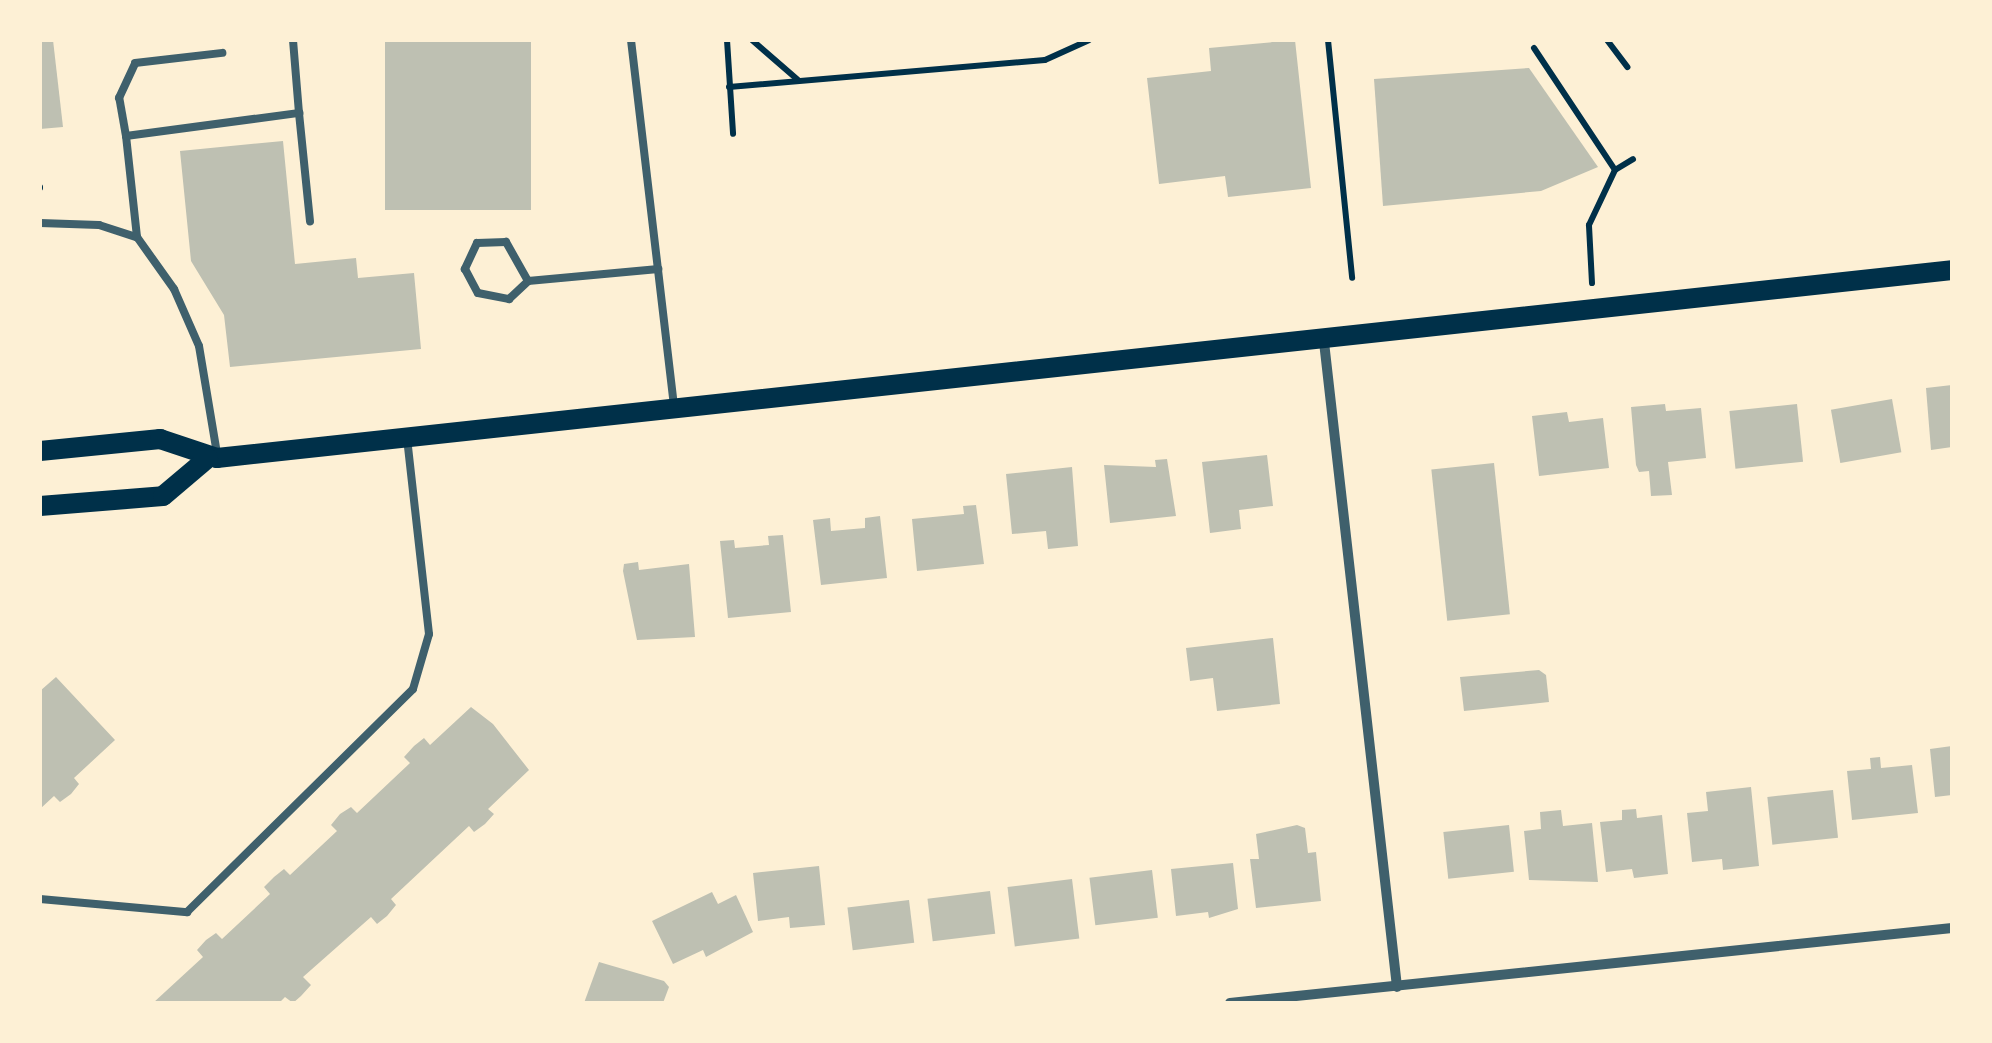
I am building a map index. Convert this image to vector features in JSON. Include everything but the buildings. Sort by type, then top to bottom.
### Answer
[{"type":"main road","points":[[40,450],[160,438],[213,458],[407,434],[1324,342],[1952,270]]},
{"type":"main road","points":[[40,506],[163,496],[213,458]]},
{"type":"street","points":[[1324,342],[1397,987]]},
{"type":"street","points":[[1230,1003],[1952,928]]},
{"type":"lane","points":[[293,40],[310,221]]},
{"type":"lane","points":[[631,40],[674,407]]},
{"type":"lane","points":[[213,458],[199,346],[174,289],[137,237],[120,98],[135,62],[222,53]]},
{"type":"lane","points":[[126,136],[299,113]]},
{"type":"lane","points":[[41,220],[99,224],[137,237]]},
{"type":"lane","points":[[528,281],[506,242],[477,244],[465,269],[478,293],[509,299],[528,281],[658,269]]},
{"type":"lane","points":[[40,899],[187,912],[413,689],[429,634],[407,434]]},
{"type":"path","points":[[727,40],[733,134]]},
{"type":"path","points":[[752,40],[799,81]]},
{"type":"path","points":[[729,86],[1045,60],[1089,40]]},
{"type":"path","points":[[1328,40],[1352,278]]},
{"type":"path","points":[[1607,40],[1628,67]]},
{"type":"path","points":[[1534,48],[1615,170]]},
{"type":"path","points":[[1594,310],[1589,225],[1615,170],[1633,160]]}]
